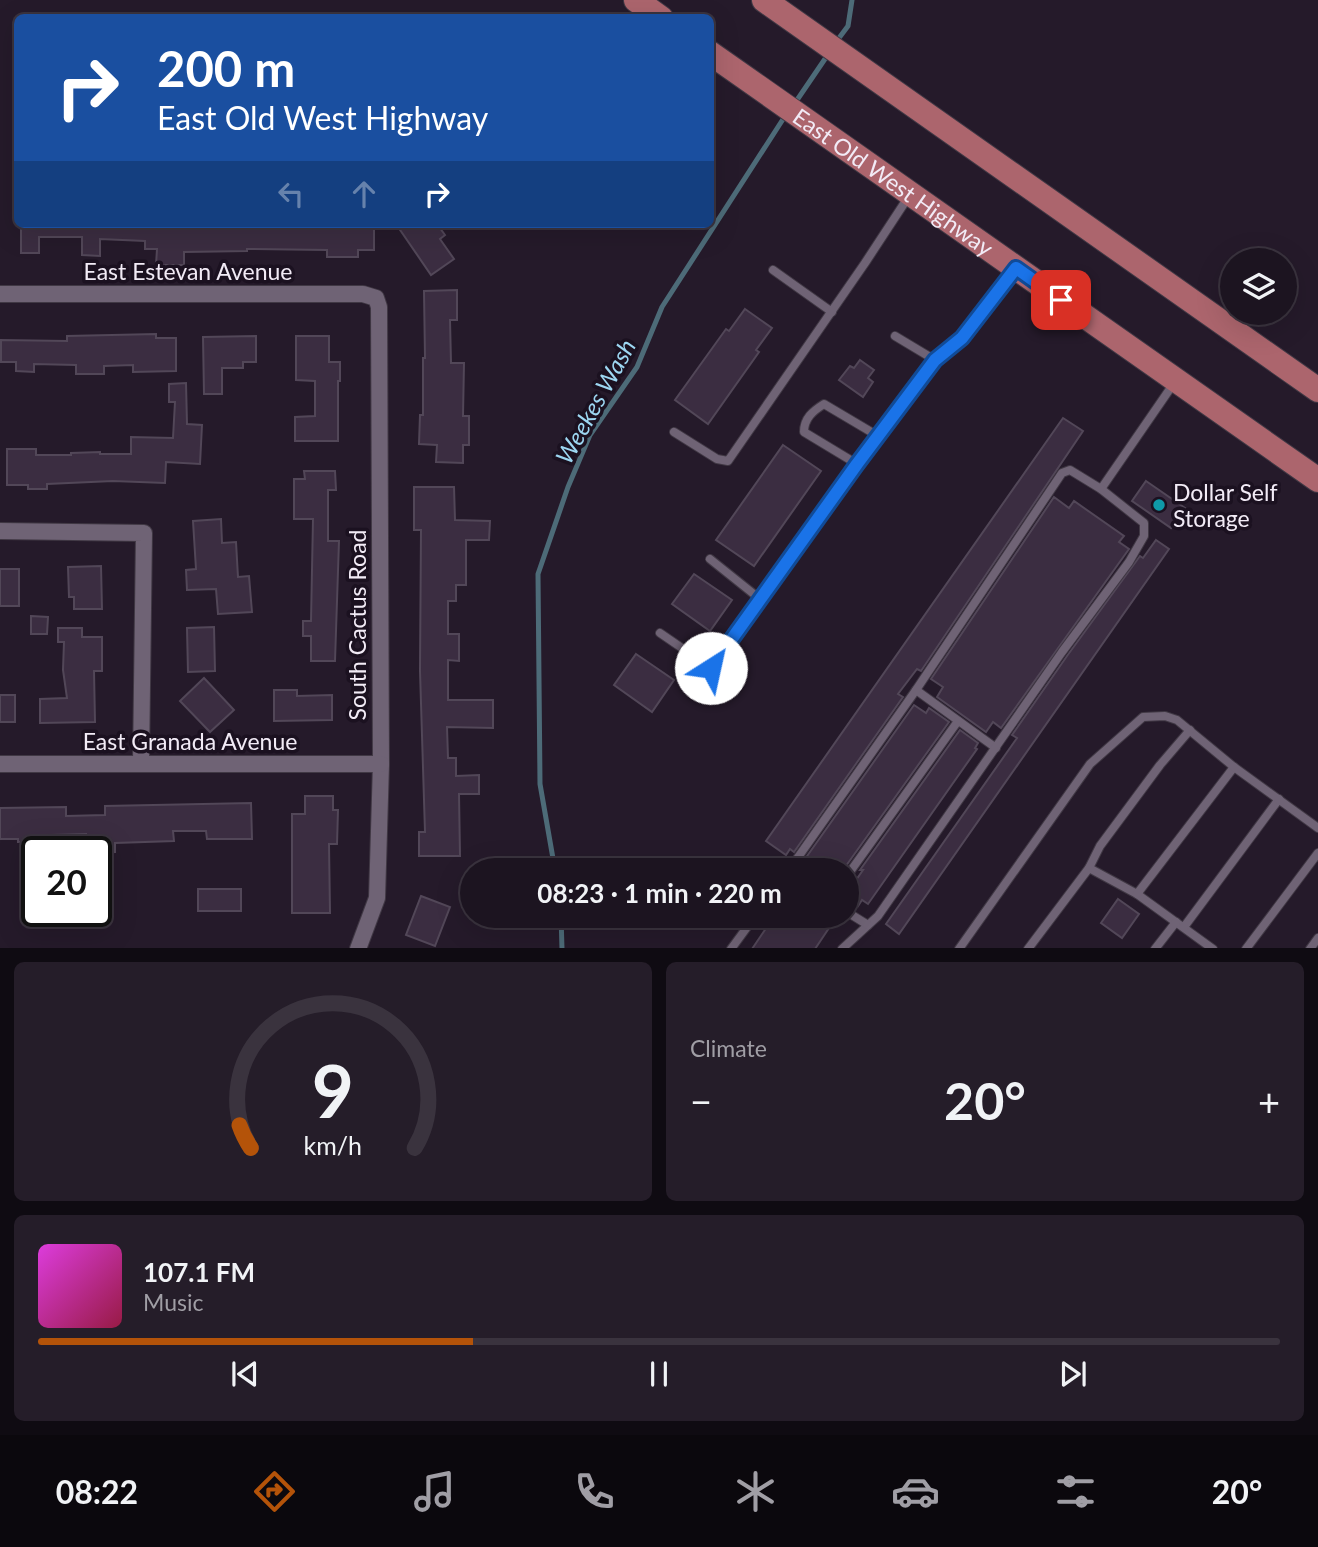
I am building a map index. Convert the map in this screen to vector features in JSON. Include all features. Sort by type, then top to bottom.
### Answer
[{"type":"main road","points":[[636,0],[655,14]]},
{"type":"main road","points":[[764,0],[1318,390]]},
{"type":"main road","name":"East Old West Highway","points":[[714,56],[1318,480]]},
{"type":"street","name":"East Estevan Avenue","points":[[0,294],[363,294],[376,298]]},
{"type":"street","name":"South Cactus Road","points":[[358,948],[377,898],[380,764],[379,307],[376,298]]},
{"type":"street","points":[[0,531],[144,533],[141,762]]},
{"type":"street","name":"East Granada Avenue","points":[[0,764],[380,764]]},
{"type":"lane","points":[[674,432],[717,459],[728,461],[911,194]]},
{"type":"lane","points":[[660,633],[711,668],[935,360],[962,338],[1016,268]]},
{"type":"lane","points":[[773,270],[832,312]]},
{"type":"lane","points":[[895,336],[935,360]]},
{"type":"lane","points":[[1101,489],[1175,380]]},
{"type":"lane","points":[[857,464],[804,432],[804,423],[813,410],[824,404],[878,436]]},
{"type":"lane","points":[[797,858],[916,690],[1062,473],[1070,470],[1101,489],[1144,523],[1144,537],[1129,562],[878,916],[842,948]]},
{"type":"lane","points":[[710,559],[760,599]]},
{"type":"lane","points":[[916,690],[996,748]]},
{"type":"lane","points":[[959,948],[1090,764],[1143,717],[1165,716],[1177,720],[1234,767],[1318,828]]},
{"type":"lane","points":[[859,859],[958,721]]},
{"type":"lane","points":[[1028,948],[1160,765],[1190,730]]},
{"type":"lane","points":[[1137,894],[1234,767]]},
{"type":"lane","points":[[1184,927],[1279,799]]},
{"type":"lane","points":[[1246,948],[1318,853]]},
{"type":"lane","points":[[1088,868],[1137,894],[1213,948]]},
{"type":"lane","points":[[859,919],[868,925]]},
{"type":"lane","points":[[1156,948],[1176,922]]},
{"type":"lane","points":[[731,948],[746,928]]},
{"type":"lane","points":[[1310,948],[1318,938]]},
{"type":"building","points":[[21,228],[374,228],[374,250],[358,250],[358,257],[327,257],[327,250],[247,249],[184,252],[184,265],[156,265],[157,249],[145,249],[145,241],[100,239],[100,256],[82,255],[82,237],[39,237],[39,253],[21,253]]},
{"type":"building","points":[[399,228],[440,228],[445,235],[440,239],[454,259],[431,275]]},
{"type":"building","points":[[457,290],[457,320],[450,320],[451,363],[464,363],[463,416],[469,416],[469,445],[463,445],[463,463],[436,462],[437,445],[419,444],[425,358],[424,291]]},
{"type":"building","points":[[745,309],[772,328],[756,350],[759,352],[708,424],[675,400],[726,329],[729,331]]},
{"type":"building","points":[[156,334],[156,338],[176,338],[176,371],[133,372],[133,365],[104,366],[104,374],[76,374],[76,365],[34,364],[34,372],[16,371],[16,362],[1,362],[1,340],[67,341],[67,336]]},
{"type":"building","points":[[256,336],[256,362],[243,362],[243,368],[222,368],[222,394],[204,394],[203,337]]},
{"type":"building","points":[[296,336],[329,336],[329,362],[340,362],[338,441],[295,441],[295,417],[315,416],[315,381],[296,380]]},
{"type":"building","points":[[860,360],[874,370],[868,378],[873,382],[863,397],[839,380],[850,366],[854,368]]},
{"type":"building","points":[[186,383],[187,424],[202,425],[200,464],[166,462],[165,483],[113,481],[47,484],[47,489],[7,485],[7,449],[36,449],[36,455],[100,452],[131,454],[131,437],[173,438],[175,402],[169,402],[169,384]]},
{"type":"building","points":[[1063,418],[1083,431],[921,671],[917,669],[898,694],[903,697],[794,852],[790,849],[786,855],[766,841]]},
{"type":"building","points":[[783,445],[821,471],[754,566],[716,540]]},
{"type":"building","points":[[304,471],[335,471],[336,490],[328,490],[328,541],[339,541],[335,661],[311,661],[311,636],[303,636],[303,621],[311,621],[313,519],[294,519],[294,479],[305,479]]},
{"type":"building","name":"Dollar Self Storage","points":[[1146,481],[1185,508],[1171,528],[1132,501]]},
{"type":"building","points":[[414,487],[454,487],[455,520],[490,521],[489,540],[466,540],[466,585],[456,585],[456,601],[448,601],[448,634],[459,634],[459,661],[448,660],[448,700],[493,700],[493,728],[447,727],[448,758],[456,758],[456,776],[479,775],[479,794],[459,794],[460,856],[419,856],[419,832],[425,832],[420,671],[421,530],[414,530]]},
{"type":"building","points":[[1054,497],[1069,508],[1074,501],[1124,536],[1119,542],[1129,549],[1001,728],[993,722],[986,732],[937,697],[943,687],[931,679]]},
{"type":"building","points":[[221,519],[222,543],[236,542],[238,577],[249,576],[252,612],[218,614],[216,589],[187,590],[186,570],[196,569],[193,521]]},
{"type":"building","points":[[1156,540],[1169,549],[899,934],[886,924],[1017,738],[1012,735],[1067,656],[1140,556],[1143,558]]},
{"type":"building","points":[[101,566],[102,609],[74,609],[74,597],[69,597],[68,567]]},
{"type":"building","points":[[0,569],[19,569],[19,606],[0,606]]},
{"type":"building","points":[[694,574],[732,600],[710,631],[672,604]]},
{"type":"building","points":[[31,616],[48,617],[47,634],[31,634]]},
{"type":"building","points":[[214,627],[215,671],[188,672],[187,628]]},
{"type":"building","points":[[58,628],[82,628],[82,637],[102,637],[102,671],[94,671],[95,722],[40,723],[40,699],[67,698],[63,670],[64,642],[58,642]]},
{"type":"building","points":[[636,654],[674,680],[652,712],[614,685]]},
{"type":"building","points":[[204,678],[234,710],[210,732],[180,701]]},
{"type":"building","points":[[274,690],[297,690],[297,696],[332,695],[332,720],[274,721]]},
{"type":"building","points":[[0,695],[15,695],[15,722],[0,722]]},
{"type":"building","points":[[914,705],[926,713],[929,708],[949,722],[852,858],[806,858]]},
{"type":"building","points":[[960,730],[978,743],[975,748],[977,749],[868,904],[862,900],[859,904],[859,876],[863,870],[860,870]]},
{"type":"building","points":[[305,796],[333,796],[333,810],[338,810],[337,844],[329,844],[330,913],[292,913],[292,814],[305,814]]},
{"type":"building","points":[[251,803],[252,839],[207,839],[206,831],[173,831],[174,841],[115,843],[115,852],[112,852],[112,836],[21,836],[21,842],[18,842],[18,839],[0,839],[0,808],[66,807],[66,816],[105,815],[105,806]]},
{"type":"building","points":[[198,889],[241,889],[241,911],[198,911]]},
{"type":"building","points":[[421,896],[450,907],[435,946],[406,935]]},
{"type":"building","points":[[1118,899],[1139,914],[1122,938],[1101,923]]},
{"type":"building","points":[[766,928],[829,928],[816,948],[753,948]]},
{"type":"waterway","name":"Weekes Wash","points":[[836,42],[848,26],[852,0]]},
{"type":"waterway","name":"Weekes Wash","points":[[795,103],[829,53]]},
{"type":"waterway","name":"Weekes Wash","points":[[714,226],[787,113]]},
{"type":"waterway","name":"Weekes Wash","points":[[553,858],[540,784],[538,574],[568,487],[590,435],[637,367],[662,307],[713,228]]},
{"type":"waterway","name":"Weekes Wash","points":[[561,928],[562,948]]},
{"type":"place","name":"Dollar Self Storage","points":[[1159,505]]},
{"type":"route","points":[[711,668],[935,360],[962,338],[1016,268],[1061,300]]}]
